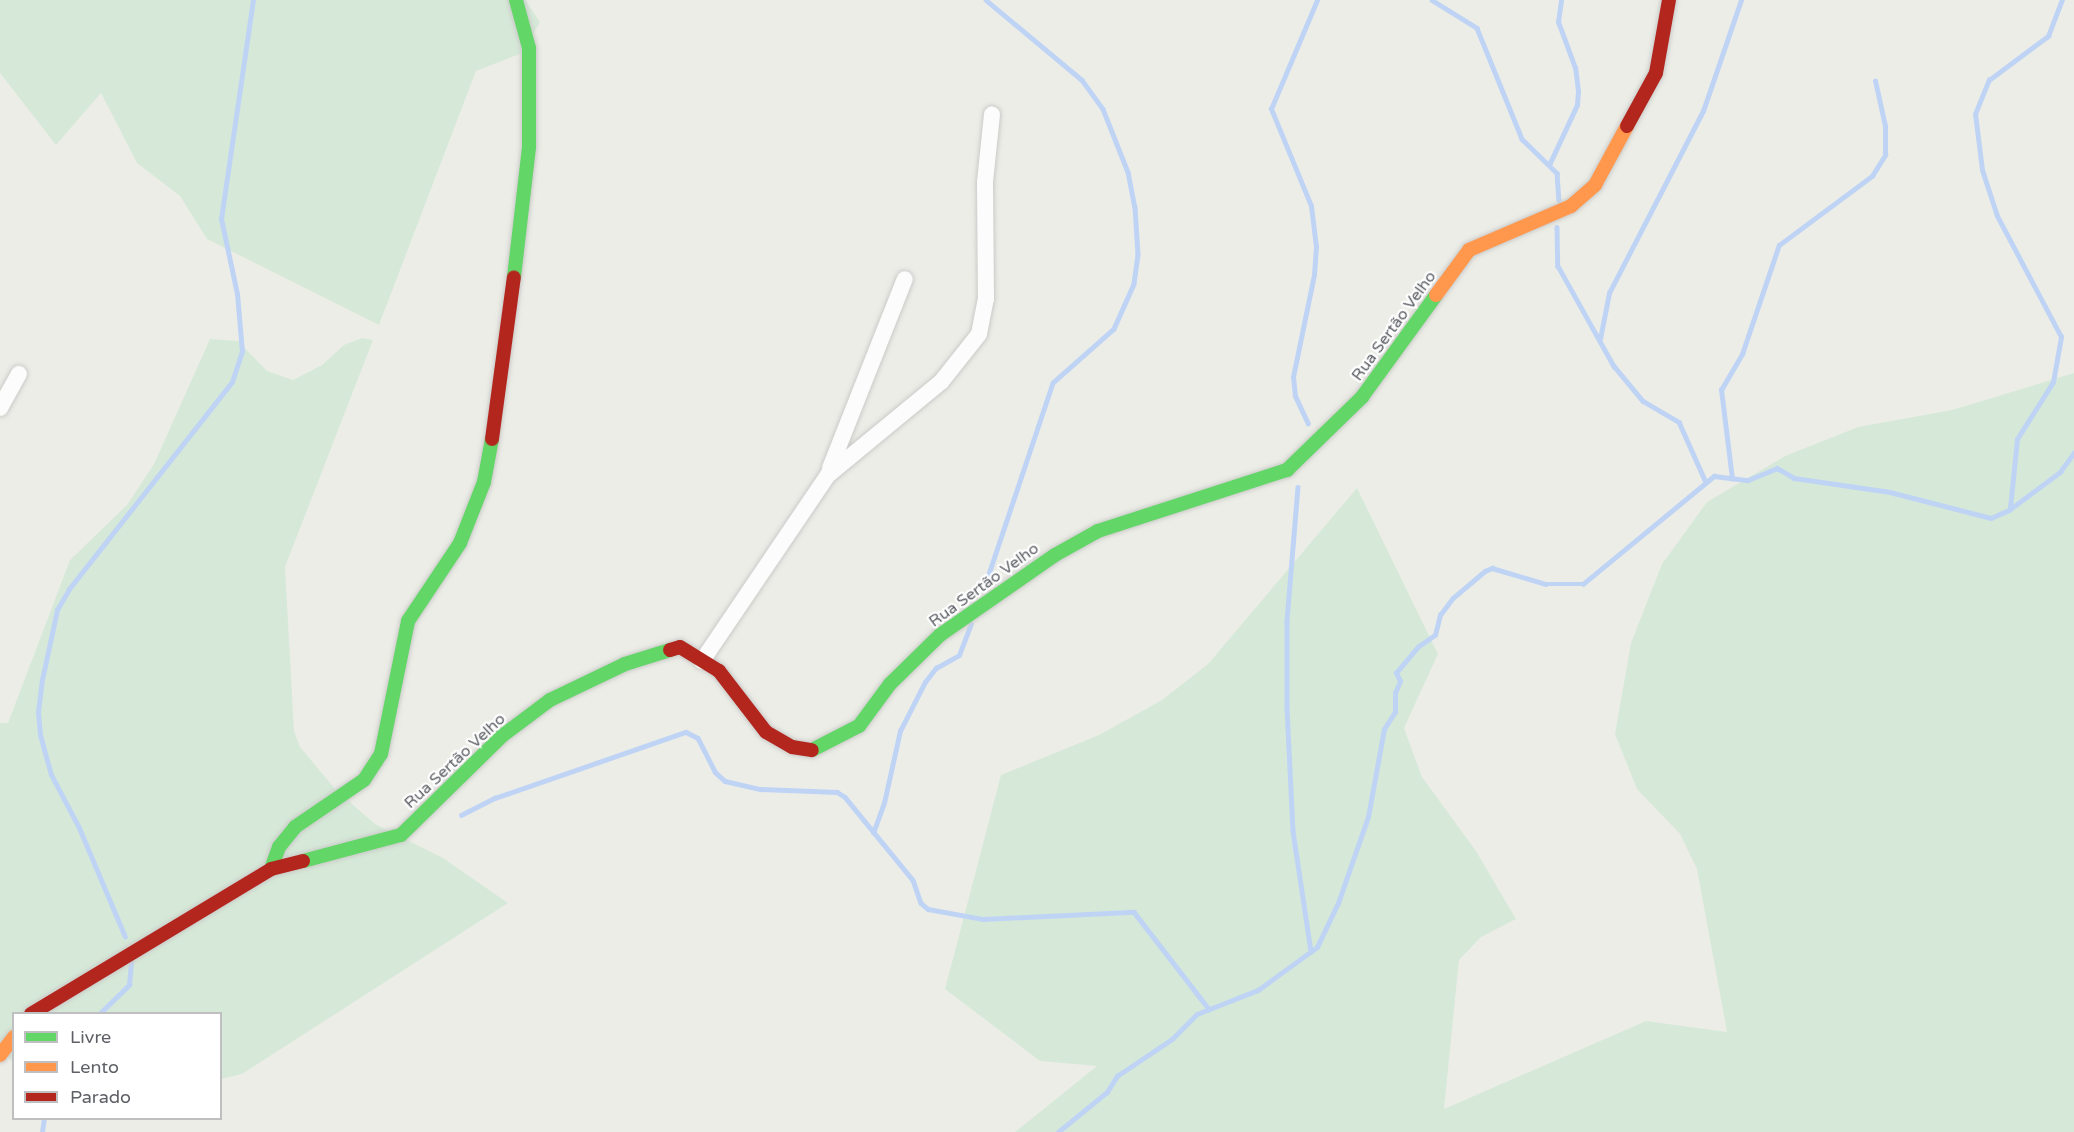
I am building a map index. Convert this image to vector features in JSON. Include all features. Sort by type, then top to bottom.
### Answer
[{"type":"street","points":[[271,869],[279,847],[295,827],[364,780],[381,754],[408,621],[460,543],[484,482],[500,400],[529,147],[529,48],[516,0]]},
{"type":"street","name":"Rua Sertão Velho","points":[[34,1012],[271,869],[400,835],[502,736],[550,700],[625,664],[680,647],[719,671],[766,732],[792,747],[816,751],[859,726],[890,684],[940,634],[1054,555],[1098,531],[1287,470],[1362,397],[1469,250],[1571,206],[1595,184],[1656,74],[1669,0]]},
{"type":"street","points":[[828,475],[880,429],[942,382],[979,334],[986,310],[985,182],[992,114]]},
{"type":"street","points":[[702,661],[828,475],[905,279]]},
{"type":"street","points":[[0,408],[20,374]]},
{"type":"street","points":[[0,1055],[12,1040]]},
{"type":"green space","points":[[0,0],[525,0],[540,22],[522,53],[476,71],[379,325],[207,239],[180,196],[137,163],[101,93],[56,145],[0,73]]},
{"type":"green space","points":[[362,338],[373,340],[285,567],[294,731],[300,747],[336,790],[375,824],[443,858],[508,903],[242,1074],[222,1079],[222,1012],[12,1012],[12,1061],[0,1049],[0,723],[8,723],[70,560],[127,505],[154,464],[210,339],[238,341],[267,371],[293,380],[322,365],[344,345]]},
{"type":"green space","points":[[2074,373],[2074,1132],[1015,1132],[1097,1066],[1040,1061],[945,989],[1001,775],[1099,735],[1162,700],[1208,664],[1357,488],[1438,654],[1404,728],[1422,777],[1476,851],[1516,919],[1481,937],[1459,960],[1444,1109],[1646,1021],[1727,1032],[1697,869],[1680,834],[1637,789],[1615,734],[1631,643],[1662,564],[1707,502],[1785,456],[1858,427],[1952,410]]},
{"type":"waterway","points":[[125,937],[79,828],[51,775],[40,735],[38,712],[42,680],[57,610],[69,589],[232,382],[242,352],[237,294],[221,219],[253,0]]},
{"type":"waterway","points":[[986,0],[1082,80],[1103,109],[1128,172],[1135,207],[1138,255],[1134,284],[1114,329],[1053,383],[986,583]]},
{"type":"waterway","points":[[1308,424],[1295,396],[1293,377],[1314,275],[1316,247],[1311,206],[1271,109],[1317,0]]},
{"type":"waterway","points":[[1432,0],[1477,28],[1522,139],[1557,173],[1559,200]]},
{"type":"waterway","points":[[1549,165],[1577,105],[1575,68],[1558,22],[1561,0]]},
{"type":"waterway","points":[[1600,339],[1609,293],[1703,111],[1741,0]]},
{"type":"waterway","points":[[2010,508],[2017,439],[2053,382],[2061,337],[1997,216],[1982,170],[1975,114],[1989,80],[2048,36],[2062,0]]},
{"type":"waterway","points":[[1732,479],[1721,390],[1742,354],[1779,245],[1872,176],[1885,155],[1885,126],[1875,81]]},
{"type":"waterway","points":[[1557,227],[1558,266],[1614,366],[1643,401],[1679,422],[1705,480]]},
{"type":"waterway","points":[[1058,1132],[1107,1092],[1117,1076],[1172,1039],[1197,1014],[1258,990],[1317,947],[1338,903],[1368,817],[1384,729],[1395,712],[1395,693],[1400,681],[1396,673],[1419,646],[1435,635],[1440,615],[1453,598],[1485,571],[1492,568],[1546,584],[1583,584],[1714,476],[1748,480],[1777,468],[1794,478],[1890,492],[1991,518],[2009,510],[2060,472],[2074,453]]},
{"type":"waterway","points":[[1298,487],[1287,622],[1287,708],[1293,831],[1311,952]]},
{"type":"waterway","points":[[873,833],[884,803],[900,731],[925,682],[936,668],[959,655],[971,624]]},
{"type":"waterway","points":[[461,815],[495,798],[686,732],[698,738],[715,772],[725,781],[761,789],[837,792],[845,797],[913,880],[921,903],[928,909],[983,919],[1134,912],[1209,1009]]},
{"type":"waterway","points":[[101,1012],[129,985],[131,962]]},
{"type":"waterway","points":[[42,1132],[44,1120]]},
{"type":"traffic: fast","points":[[514,277],[529,147],[529,48],[516,0]]},
{"type":"traffic: fast","points":[[812,750],[859,726],[890,684],[940,635],[1055,555],[1098,531],[1287,470],[1362,397],[1436,295]]},
{"type":"traffic: fast","points":[[271,869],[279,847],[295,827],[364,780],[381,754],[408,621],[460,543],[484,482],[492,439]]},
{"type":"traffic: fast","points":[[303,861],[401,835],[502,736],[550,700],[625,664],[670,650]]},
{"type":"traffic: slow","points":[[1436,295],[1469,250],[1571,206],[1595,185],[1627,126]]},
{"type":"traffic: slow","points":[[0,1055],[12,1040]]},
{"type":"traffic: jam","points":[[1627,126],[1656,73],[1669,0]]},
{"type":"traffic: jam","points":[[492,439],[514,277]]},
{"type":"traffic: jam","points":[[670,650],[680,647],[719,671],[766,732],[792,747],[812,750]]},
{"type":"traffic: jam","points":[[34,1012],[271,869],[303,861]]}]
